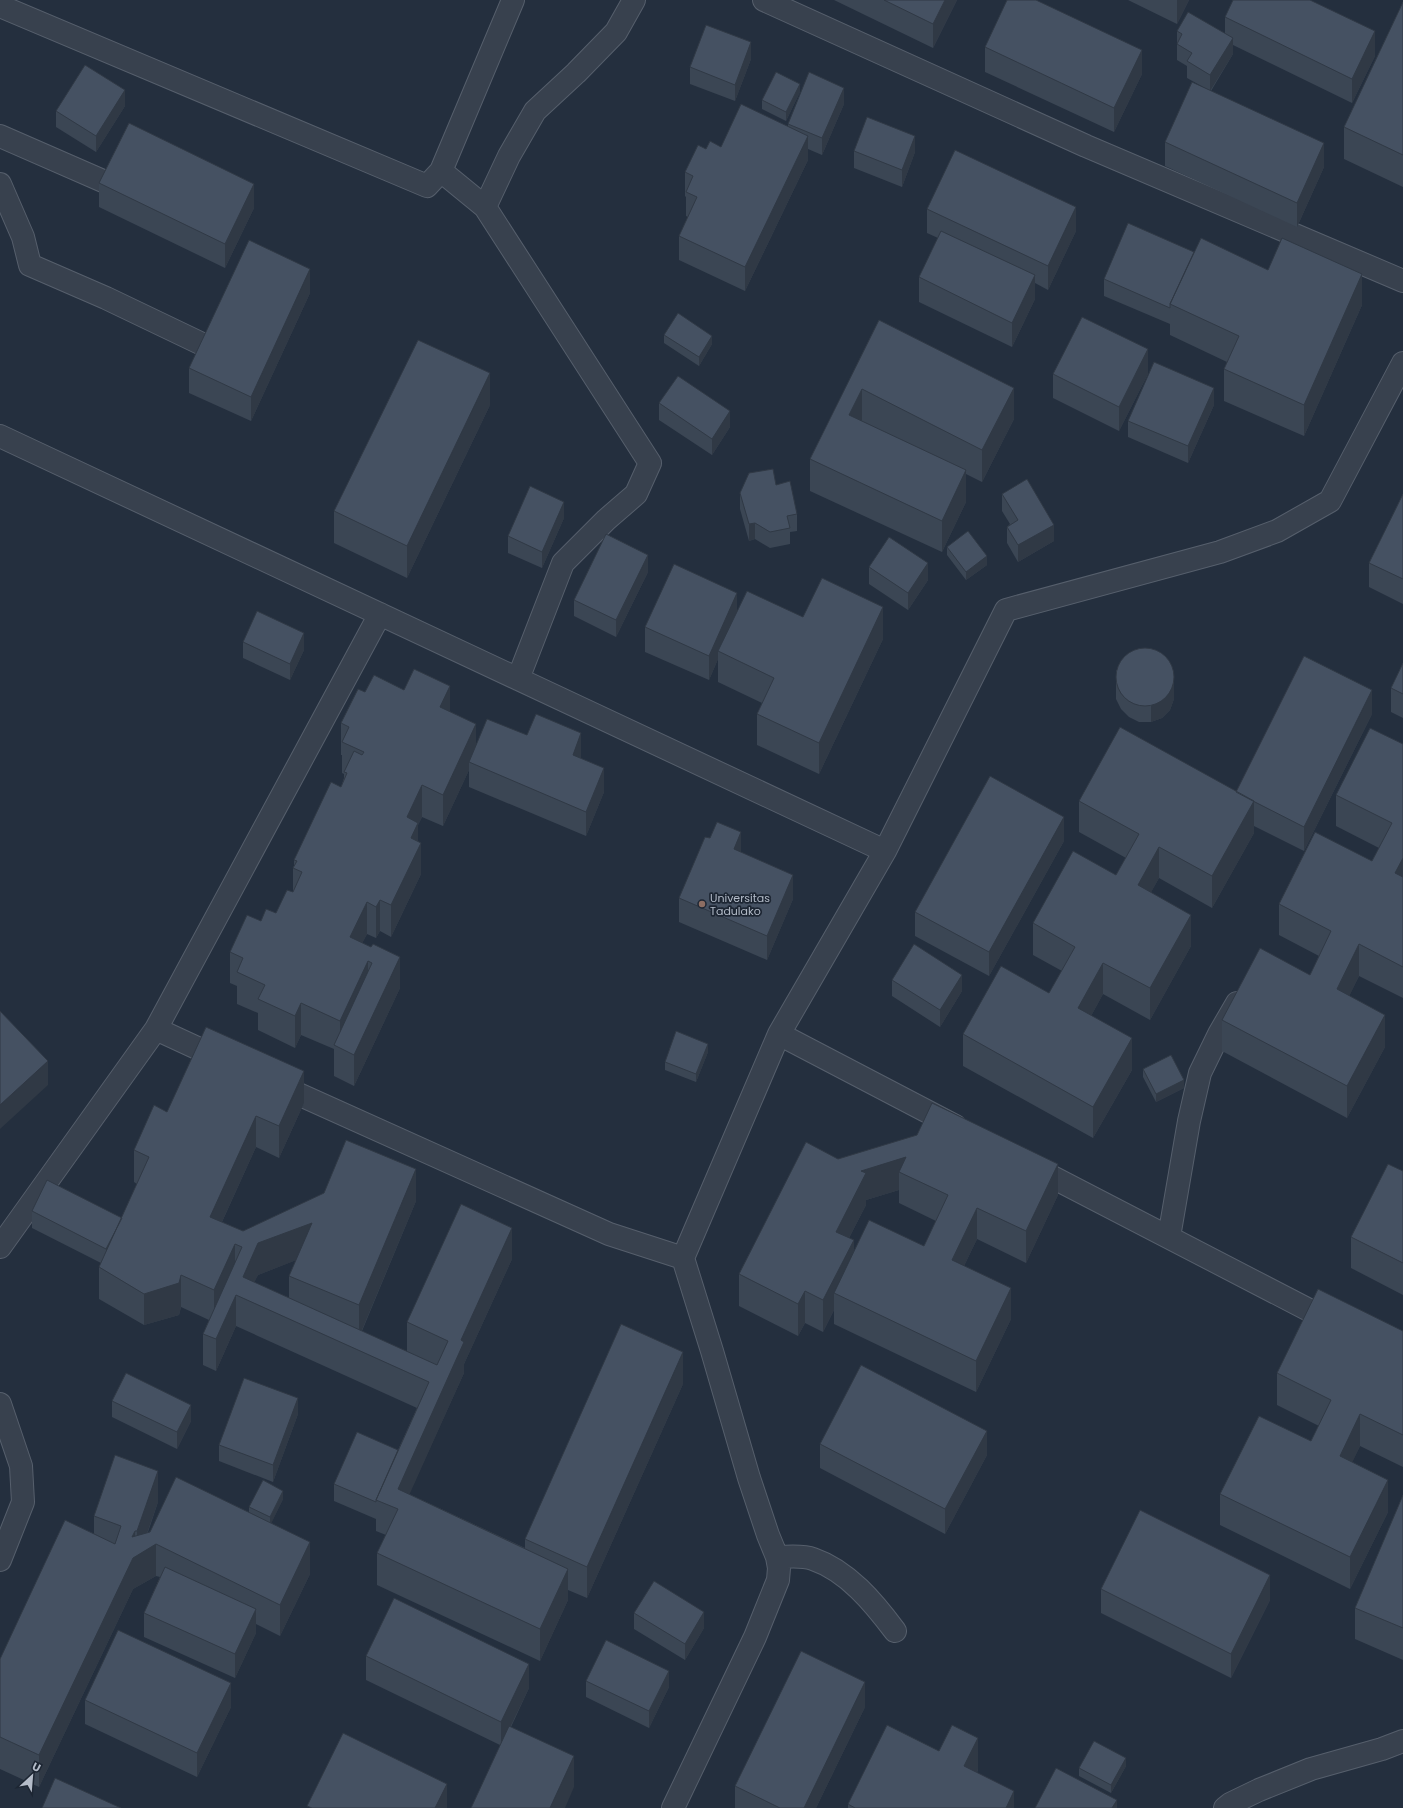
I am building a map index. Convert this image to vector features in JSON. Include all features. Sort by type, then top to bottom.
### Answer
[{"type":"lane","points":[[0,6],[427,186],[441,171],[512,0]]},
{"type":"lane","points":[[485,207],[509,156],[535,111],[576,73],[616,32],[634,0]]},
{"type":"lane","points":[[764,0],[1086,146],[1403,281]]},
{"type":"lane","points":[[0,136],[103,181]]},
{"type":"lane","points":[[441,171],[485,207],[650,463],[636,494],[606,520],[563,563],[518,679]]},
{"type":"lane","points":[[0,184],[23,237],[30,265],[106,298],[202,344]]},
{"type":"lane","points":[[673,1808],[755,1637],[778,1580],[779,1568],[777,1558],[749,1478],[712,1350],[683,1258],[779,1034],[885,851],[1006,610],[1220,552],[1277,531],[1330,501],[1403,363]]},
{"type":"lane","points":[[0,436],[885,851]]},
{"type":"lane","points":[[0,1247],[156,1029],[380,614]]},
{"type":"lane","points":[[1169,1238],[1189,1121],[1200,1073],[1219,1034],[1245,988]]},
{"type":"lane","points":[[156,1029],[609,1234],[683,1258]]},
{"type":"lane","points":[[779,1034],[970,1134]]},
{"type":"lane","points":[[1013,1156],[1353,1333]]},
{"type":"lane","points":[[0,1404],[21,1466],[23,1502],[0,1560]]},
{"type":"lane","points":[[777,1558],[797,1556],[813,1559],[834,1570],[874,1602],[895,1631]]},
{"type":"lane","points":[[1225,1808],[1230,1804],[1260,1790],[1311,1769],[1382,1749],[1403,1740]]},
{"type":"building","points":[[884,0],[945,0],[933,24]]},
{"type":"building","points":[[1007,0],[1036,0],[1142,50],[1114,108],[985,47]]},
{"type":"building","points":[[1233,0],[1310,0],[1375,31],[1352,79],[1225,17]]},
{"type":"building","points":[[1403,2],[1403,155],[1344,127]]},
{"type":"building","points":[[1188,12],[1233,38],[1210,75],[1187,61],[1192,53],[1177,44],[1182,34],[1177,31]]},
{"type":"building","points":[[706,25],[751,42],[735,85],[690,67]]},
{"type":"building","points":[[85,65],[125,90],[96,136],[56,111]]},
{"type":"building","points":[[776,72],[800,84],[786,112],[762,100]]},
{"type":"building","points":[[809,72],[844,88],[822,138],[788,124]]},
{"type":"building","points":[[1192,82],[1324,143],[1297,203],[1165,142]]},
{"type":"building","points":[[741,104],[808,136],[745,267],[679,236],[697,197],[686,192],[693,176],[685,172],[698,145],[706,149],[710,141],[721,147]]},
{"type":"building","points":[[867,117],[915,136],[902,170],[854,151]]},
{"type":"building","points":[[129,123],[254,184],[225,244],[99,183]]},
{"type":"building","points":[[955,150],[1076,207],[1048,266],[927,209]]},
{"type":"building","points":[[1128,223],[1194,252],[1170,304],[1170,308],[1104,279]]},
{"type":"building","points":[[941,231],[1035,275],[1012,323],[919,277]]},
{"type":"building","points":[[1201,238],[1268,270],[1282,238],[1362,274],[1304,405],[1224,369],[1239,336],[1170,304]]},
{"type":"building","points":[[249,240],[310,269],[251,397],[189,368]]},
{"type":"building","points":[[678,313],[712,336],[699,357],[664,335]]},
{"type":"building","points":[[1082,317],[1148,349],[1119,407],[1053,374]]},
{"type":"building","points":[[879,320],[1014,388],[982,450],[862,389],[849,415],[966,470],[942,521],[810,459]]},
{"type":"building","points":[[418,340],[490,373],[407,546],[334,511]]},
{"type":"building","points":[[1154,362],[1214,388],[1188,446],[1128,421]]},
{"type":"building","points":[[678,376],[730,411],[712,439],[659,403]]},
{"type":"building","points":[[773,469],[776,485],[790,481],[797,514],[787,516],[790,528],[770,532],[755,523],[749,524],[740,493],[749,473]]},
{"type":"building","points":[[1027,479],[1054,525],[1018,545],[1007,527],[1018,520],[1002,494]]},
{"type":"building","points":[[530,486],[564,502],[542,552],[508,536]]},
{"type":"building","points":[[1403,494],[1403,579],[1369,563]]},
{"type":"building","points":[[968,531],[987,556],[966,572],[947,547]]},
{"type":"building","points":[[606,534],[648,555],[616,620],[574,600]]},
{"type":"building","points":[[889,537],[928,563],[908,593],[869,567]]},
{"type":"building","points":[[674,564],[737,593],[709,656],[645,627]]},
{"type":"building","points":[[822,578],[883,607],[819,743],[757,714],[774,678],[718,651],[747,591],[803,617]]},
{"type":"building","points":[[257,611],[304,633],[290,664],[243,642]]},
{"type":"building","points":[[1139,648],[1151,648],[1166,656],[1174,671],[1174,683],[1166,698],[1151,706],[1139,706],[1124,698],[1116,683],[1116,671],[1124,656]]},
{"type":"building","points":[[1304,656],[1372,690],[1304,827],[1236,792]]},
{"type":"building","points":[[1403,663],[1403,694],[1391,688]]},
{"type":"building","points":[[414,669],[450,686],[440,707],[476,724],[443,795],[422,785],[407,817],[418,823],[411,838],[421,843],[391,905],[380,900],[376,907],[367,902],[350,937],[371,947],[373,944],[400,957],[354,1055],[334,1045],[372,963],[368,961],[340,1021],[301,1003],[295,1016],[258,999],[265,985],[237,972],[243,958],[230,952],[247,915],[261,921],[266,909],[276,913],[287,890],[293,892],[302,872],[293,868],[297,861],[294,860],[331,782],[341,787],[347,773],[344,772],[354,751],[362,755],[364,752],[342,742],[349,727],[341,723],[358,689],[365,692],[374,675],[404,690]]},
{"type":"building","points":[[536,714],[581,733],[573,755],[604,768],[586,812],[469,762],[487,719],[527,735]]},
{"type":"building","points":[[1120,727],[1254,801],[1212,876],[1159,847],[1138,885],[1191,915],[1150,988],[1103,963],[1078,1008],[1132,1038],[1093,1107],[963,1034],[1001,966],[1049,993],[1075,947],[1033,923],[1073,851],[1116,875],[1139,834],[1079,801]]},
{"type":"building","points":[[1370,728],[1403,744],[1403,858],[1395,873],[1403,877],[1403,967],[1359,944],[1337,989],[1385,1015],[1347,1086],[1222,1020],[1260,948],[1310,975],[1331,931],[1279,904],[1315,832],[1372,861],[1392,823],[1336,795]]},
{"type":"building","points":[[990,776],[1064,817],[989,952],[915,912]]},
{"type":"building","points":[[717,822],[741,832],[734,849],[793,875],[767,936],[679,898],[705,837],[710,838]]},
{"type":"building","points":[[914,944],[962,975],[940,1010],[892,980]]},
{"type":"building","points":[[0,1011],[48,1061],[0,1105]]},
{"type":"building","points":[[206,1027],[304,1071],[279,1126],[256,1116],[210,1217],[243,1231],[324,1193],[346,1140],[416,1169],[359,1305],[289,1276],[312,1223],[258,1243],[243,1277],[437,1365],[448,1341],[407,1322],[461,1204],[512,1228],[461,1340],[464,1342],[398,1489],[568,1569],[540,1629],[377,1553],[398,1509],[376,1500],[429,1382],[236,1295],[216,1339],[203,1334],[242,1247],[235,1244],[214,1290],[181,1275],[179,1283],[144,1294],[99,1267],[149,1157],[134,1150],[154,1105],[167,1112]]},
{"type":"building","points":[[676,1031],[708,1044],[696,1074],[665,1062]]},
{"type":"building","points":[[1171,1055],[1184,1080],[1156,1094],[1143,1069]]},
{"type":"building","points":[[932,1103],[1058,1164],[1026,1231],[977,1208],[952,1260],[1011,1288],[976,1361],[834,1293],[869,1220],[924,1246],[948,1195],[899,1172],[906,1157],[861,1171],[866,1173],[836,1232],[854,1240],[823,1300],[805,1291],[798,1304],[739,1274],[806,1142],[838,1159],[917,1135]]},
{"type":"building","points":[[1388,1164],[1403,1171],[1403,1263],[1351,1237]]},
{"type":"building","points":[[47,1180],[122,1218],[106,1249],[32,1211]]},
{"type":"building","points":[[1318,1289],[1403,1331],[1403,1435],[1360,1414],[1340,1456],[1388,1480],[1350,1557],[1220,1494],[1259,1416],[1311,1441],[1331,1400],[1277,1373]]},
{"type":"building","points":[[621,1324],[683,1352],[587,1567],[525,1539]]},
{"type":"building","points":[[861,1365],[987,1431],[945,1509],[820,1444]]},
{"type":"building","points":[[126,1373],[191,1405],[177,1432],[112,1401]]},
{"type":"building","points":[[244,1378],[298,1398],[273,1465],[219,1445]]},
{"type":"building","points":[[357,1432],[398,1450],[376,1502],[334,1484]]},
{"type":"building","points":[[115,1455],[158,1471],[137,1531],[135,1531],[132,1537],[150,1532],[176,1477],[310,1542],[280,1605],[156,1544],[133,1558],[39,1755],[0,1737],[0,1659],[65,1520],[115,1544],[121,1526],[94,1516]]},
{"type":"building","points":[[263,1480],[283,1491],[270,1517],[249,1507]]},
{"type":"building","points":[[1403,1495],[1403,1628],[1355,1608]]},
{"type":"building","points":[[1140,1510],[1270,1575],[1231,1654],[1101,1589]]},
{"type":"building","points":[[165,1567],[256,1609],[235,1654],[144,1613]]},
{"type":"building","points":[[654,1581],[704,1612],[685,1644],[634,1613]]},
{"type":"building","points":[[394,1598],[529,1664],[501,1722],[366,1656]]},
{"type":"building","points":[[118,1630],[231,1683],[197,1753],[85,1700]]},
{"type":"building","points":[[606,1640],[669,1671],[649,1711],[586,1681]]},
{"type":"building","points":[[801,1651],[865,1682],[804,1808],[780,1808],[735,1786]]},
{"type":"building","points":[[887,1725],[939,1751],[952,1725],[978,1738],[964,1766],[1014,1791],[1006,1808],[855,1808],[848,1804]]},
{"type":"building","points":[[509,1726],[574,1756],[550,1808],[471,1808]]},
{"type":"building","points":[[343,1733],[447,1784],[435,1808],[312,1808],[307,1806]]},
{"type":"building","points":[[1094,1741],[1126,1758],[1111,1785],[1079,1768]]},
{"type":"building","points":[[1056,1768],[1117,1800],[1112,1808],[1035,1808]]},
{"type":"building","points":[[55,1778],[121,1808],[42,1808]]},
{"type":"place","name":"Universitas Tadulako","points":[[702,904]]}]
